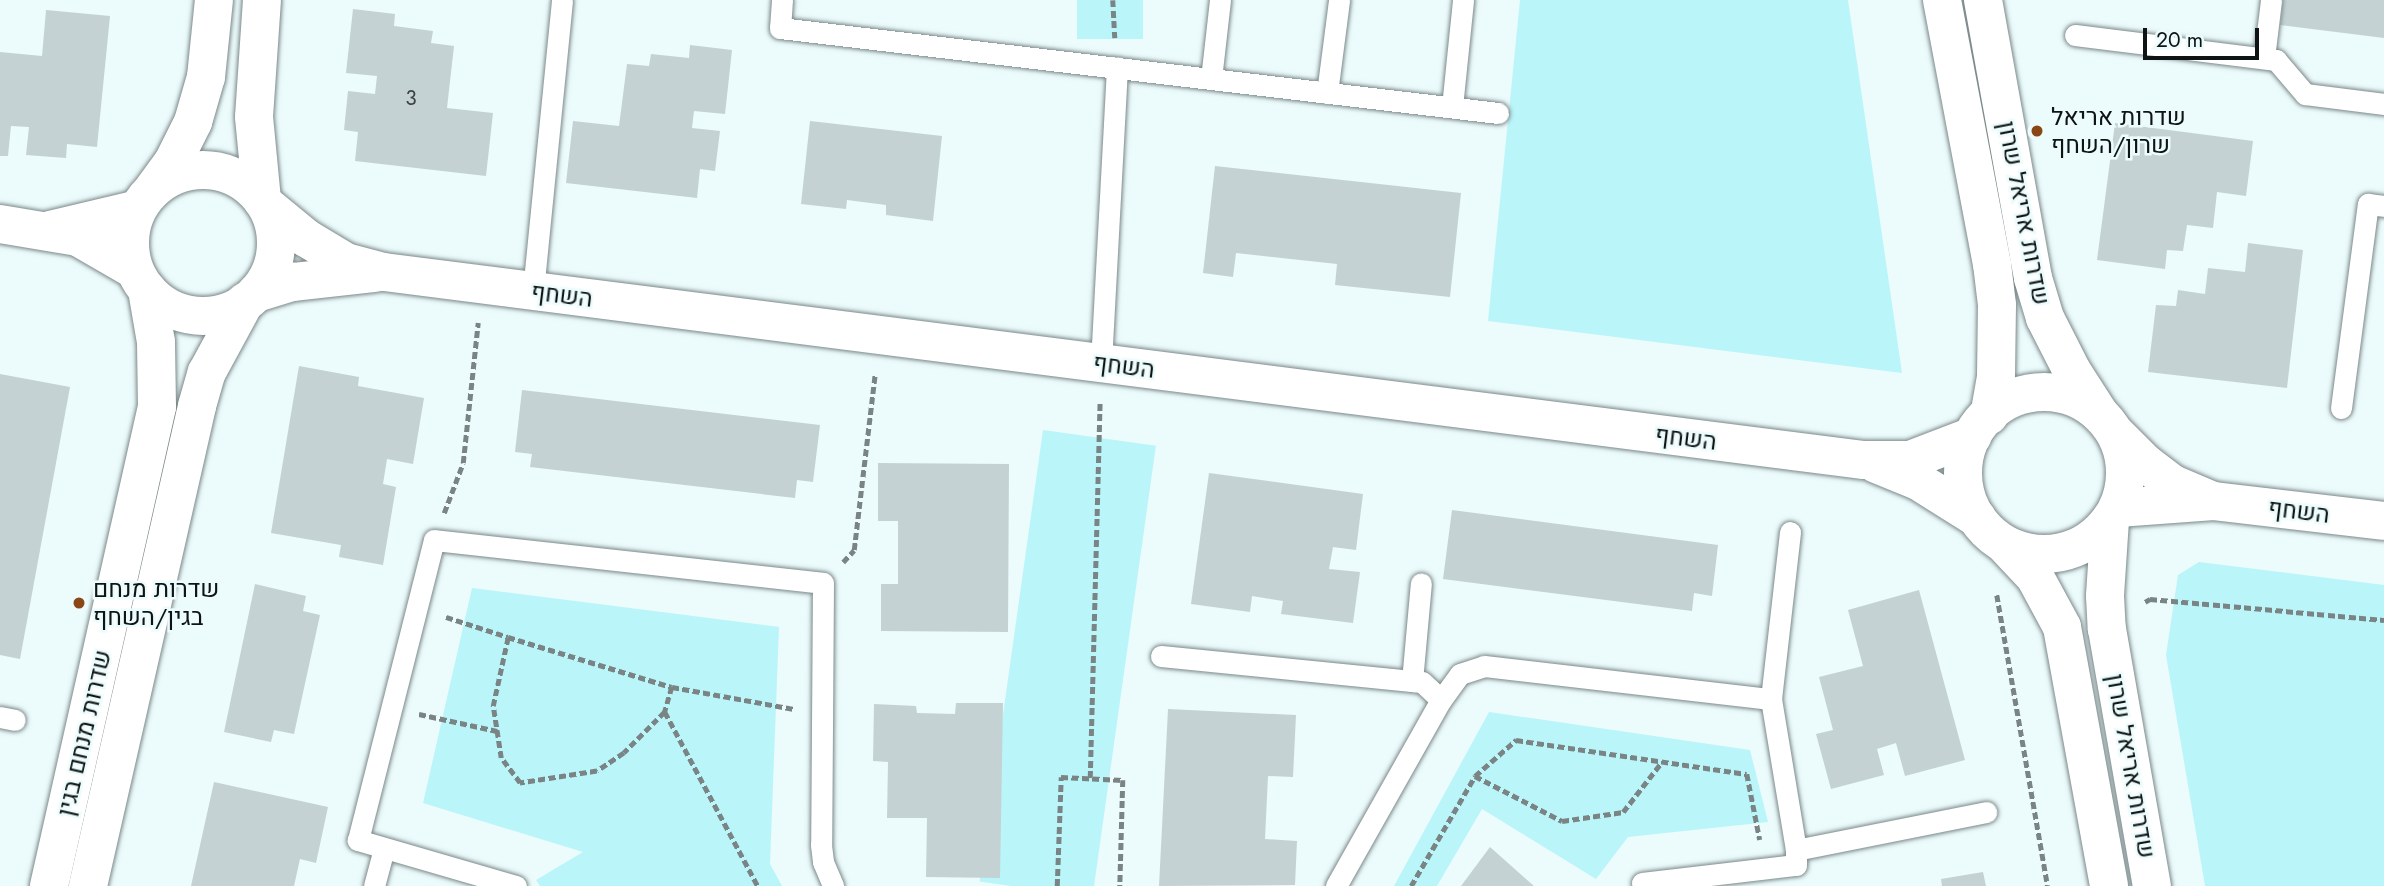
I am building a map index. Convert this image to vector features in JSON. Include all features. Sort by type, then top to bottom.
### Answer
[{"type":"street","points":[[140,279],[129,244],[132,218],[173,162],[193,122],[206,77],[214,0]]},
{"type":"street","points":[[0,225],[50,230],[78,237],[140,279],[166,306],[190,315],[216,315],[251,298],[269,274],[276,252],[275,229],[265,203],[254,117],[262,0]]},
{"type":"street","name":"שדרות אריאל שרון","points":[[1942,0],[1992,264],[1997,305],[1996,377],[1981,425]]},
{"type":"street","name":"שדרות אריאל שרון","points":[[1983,0],[2033,278],[2045,318],[2072,371],[2108,424]]},
{"type":"street","points":[[50,230],[146,199],[163,180],[187,171],[211,169],[233,176],[253,188],[265,203]]},
{"type":"street","name":"השחף","points":[[265,203],[306,238],[346,262],[384,272],[481,285],[1864,460],[1910,460],[1981,425]]},
{"type":"street","name":"השחף","points":[[251,298],[293,282],[384,272]]},
{"type":"street","name":"שדרות מנחם בגין","points":[[49,886],[157,407],[156,341],[140,279]]},
{"type":"street","name":"שדרות מנחם בגין","points":[[88,886],[197,406],[207,372],[251,298]]},
{"type":"street","points":[[2053,393],[2078,400],[2108,424],[2124,458],[2125,484],[2114,514],[2083,545],[2058,554],[2030,553],[1991,531],[1968,502],[1962,475],[1967,447],[1981,425],[2001,404],[2027,394],[2053,393]]},
{"type":"street","name":"השחף","points":[[2108,424],[2145,463],[2173,484],[2214,501]]},
{"type":"street","name":"השחף","points":[[1864,460],[1918,481],[1991,531]]},
{"type":"street","name":"השחף","points":[[2114,514],[2214,501],[2384,521]]},
{"type":"street","name":"שדרות אריאל שרון","points":[[2114,514],[2105,596],[2107,629],[2152,886]]},
{"type":"street","name":"שדרות אריאל שרון","points":[[1991,531],[2035,578],[2062,627],[2109,886]]},
{"type":"lane","points":[[533,291],[562,0]]},
{"type":"lane","points":[[782,0],[780,28],[1498,113]]},
{"type":"lane","points":[[1211,79],[1220,0]]},
{"type":"lane","points":[[1327,93],[1339,0]]},
{"type":"lane","points":[[1452,107],[1463,0]]},
{"type":"lane","points":[[2264,58],[2271,0]]},
{"type":"lane","points":[[2075,35],[2276,60],[2305,94],[2384,104]]},
{"type":"lane","points":[[1101,363],[1116,67]]},
{"type":"lane","points":[[2342,408],[2368,204],[2384,206]]},
{"type":"lane","points":[[1642,883],[1796,866],[1796,850],[1771,699],[1790,532]]},
{"type":"lane","points":[[516,886],[358,840],[434,540],[823,583],[821,845],[823,862],[833,886]]},
{"type":"lane","points":[[1412,681],[1421,583]]},
{"type":"lane","points":[[1161,656],[1422,682],[1441,701]]},
{"type":"lane","points":[[1336,886],[1441,701],[1460,674],[1484,666],[1771,699]]},
{"type":"lane","points":[[1796,850],[1986,811]]},
{"type":"lane","points":[[374,886],[384,848]]},
{"type":"path","points":[[434,540],[463,463],[481,285]]},
{"type":"path","points":[[823,583],[854,550],[880,335]]},
{"type":"path","points":[[1090,778],[1101,363]]},
{"type":"path","points":[[1997,593],[2048,886]]},
{"type":"path","points":[[2107,629],[2150,599],[2384,620]]},
{"type":"path","points":[[416,608],[672,687],[822,715]]},
{"type":"path","points":[[508,637],[493,706],[501,758],[520,783],[597,771],[624,753],[665,712],[672,687]]},
{"type":"path","points":[[392,708],[497,731]]},
{"type":"path","points":[[665,712],[758,886]]},
{"type":"path","points":[[1411,886],[1475,776],[1516,740],[1747,775],[1765,869]]},
{"type":"path","points":[[1475,776],[1562,821],[1623,812],[1662,762]]},
{"type":"path","points":[[1057,886],[1061,777],[1123,780],[1120,886]]},
{"type":"shaded area","points":[[1077,0],[1143,0],[1143,39],[1077,39]]},
{"type":"shaded area","points":[[1520,0],[1848,0],[1902,373],[1488,321]]},
{"type":"shaded area","points":[[1043,430],[1156,446],[1094,886],[1011,886],[980,882]]},
{"type":"shaded area","points":[[2199,562],[2384,585],[2384,886],[2205,886],[2166,655],[2178,575]]},
{"type":"shaded area","points":[[472,588],[779,627],[770,864],[782,886],[540,886],[536,880],[583,852],[423,803]]},
{"type":"shaded area","points":[[1489,712],[1750,750],[1768,822],[1628,837],[1596,879],[1482,809],[1437,886],[1394,886]]},
{"type":"building","points":[[2283,0],[2384,0],[2384,38],[2280,25]]},
{"type":"building","points":[[353,9],[395,14],[394,26],[433,31],[431,43],[454,46],[447,108],[493,113],[486,176],[355,161],[358,132],[344,130],[348,91],[375,94],[377,76],[346,73]]},
{"type":"building","points":[[46,10],[110,16],[97,147],[67,144],[66,158],[26,155],[29,127],[11,126],[8,156],[0,156],[0,52],[42,56]]},
{"type":"building","points":[[690,45],[732,50],[725,114],[694,111],[692,128],[720,131],[715,171],[700,169],[697,198],[566,183],[573,121],[619,126],[627,64],[649,66],[651,54],[689,58]]},
{"type":"building","points":[[810,121],[942,136],[933,221],[886,215],[886,205],[847,200],[846,209],[801,204]]},
{"type":"building","points":[[2115,123],[2253,141],[2246,196],[2217,192],[2213,228],[2187,225],[2183,251],[2167,250],[2165,269],[2097,260]]},
{"type":"building","points":[[1215,166],[1461,193],[1450,297],[1335,285],[1337,264],[1236,253],[1233,277],[1203,273]]},
{"type":"building","points":[[2248,243],[2303,250],[2287,388],[2148,372],[2156,305],[2176,306],[2178,290],[2205,294],[2208,268],[2245,272]]},
{"type":"building","points":[[299,366],[359,377],[358,386],[424,398],[413,464],[387,459],[383,484],[396,487],[383,565],[339,557],[341,545],[271,533]]},
{"type":"building","points":[[0,374],[70,387],[20,659],[0,655]]},
{"type":"building","points":[[522,390],[820,425],[813,482],[797,480],[795,498],[530,467],[532,454],[515,452]]},
{"type":"building","points":[[878,463],[1009,464],[1008,632],[881,631],[881,584],[898,584],[898,521],[878,521]]},
{"type":"building","points":[[1209,473],[1363,494],[1356,550],[1333,547],[1329,569],[1360,572],[1353,623],[1281,614],[1283,601],[1252,596],[1250,612],[1191,604]]},
{"type":"building","points":[[1452,510],[1718,545],[1712,596],[1694,593],[1692,611],[1443,579]]},
{"type":"building","points":[[255,584],[306,596],[303,611],[320,615],[294,734],[274,730],[271,742],[224,732]]},
{"type":"building","points":[[1919,590],[1965,760],[1905,776],[1896,743],[1877,749],[1884,775],[1831,789],[1816,734],[1833,730],[1819,677],[1863,666],[1848,610]]},
{"type":"building","points":[[956,703],[1003,703],[1000,878],[926,877],[927,818],[887,818],[888,762],[873,761],[874,704],[916,706],[917,713],[955,714]]},
{"type":"building","points":[[1168,709],[1296,715],[1293,777],[1268,776],[1265,839],[1297,841],[1295,885],[1159,886]]},
{"type":"building","points":[[214,782],[328,807],[316,863],[300,859],[294,886],[191,886]]},
{"type":"building","points":[[1490,847],[1534,886],[1461,886]]},
{"type":"building","points":[[1983,872],[1986,886],[1942,886],[1941,879]]},
{"type":"place","name":"שדרות אריאל שרון/השחף","points":[[2037,131]]},
{"type":"place","name":"שדרות מנחם בגין/השחף","points":[[79,603]]}]
